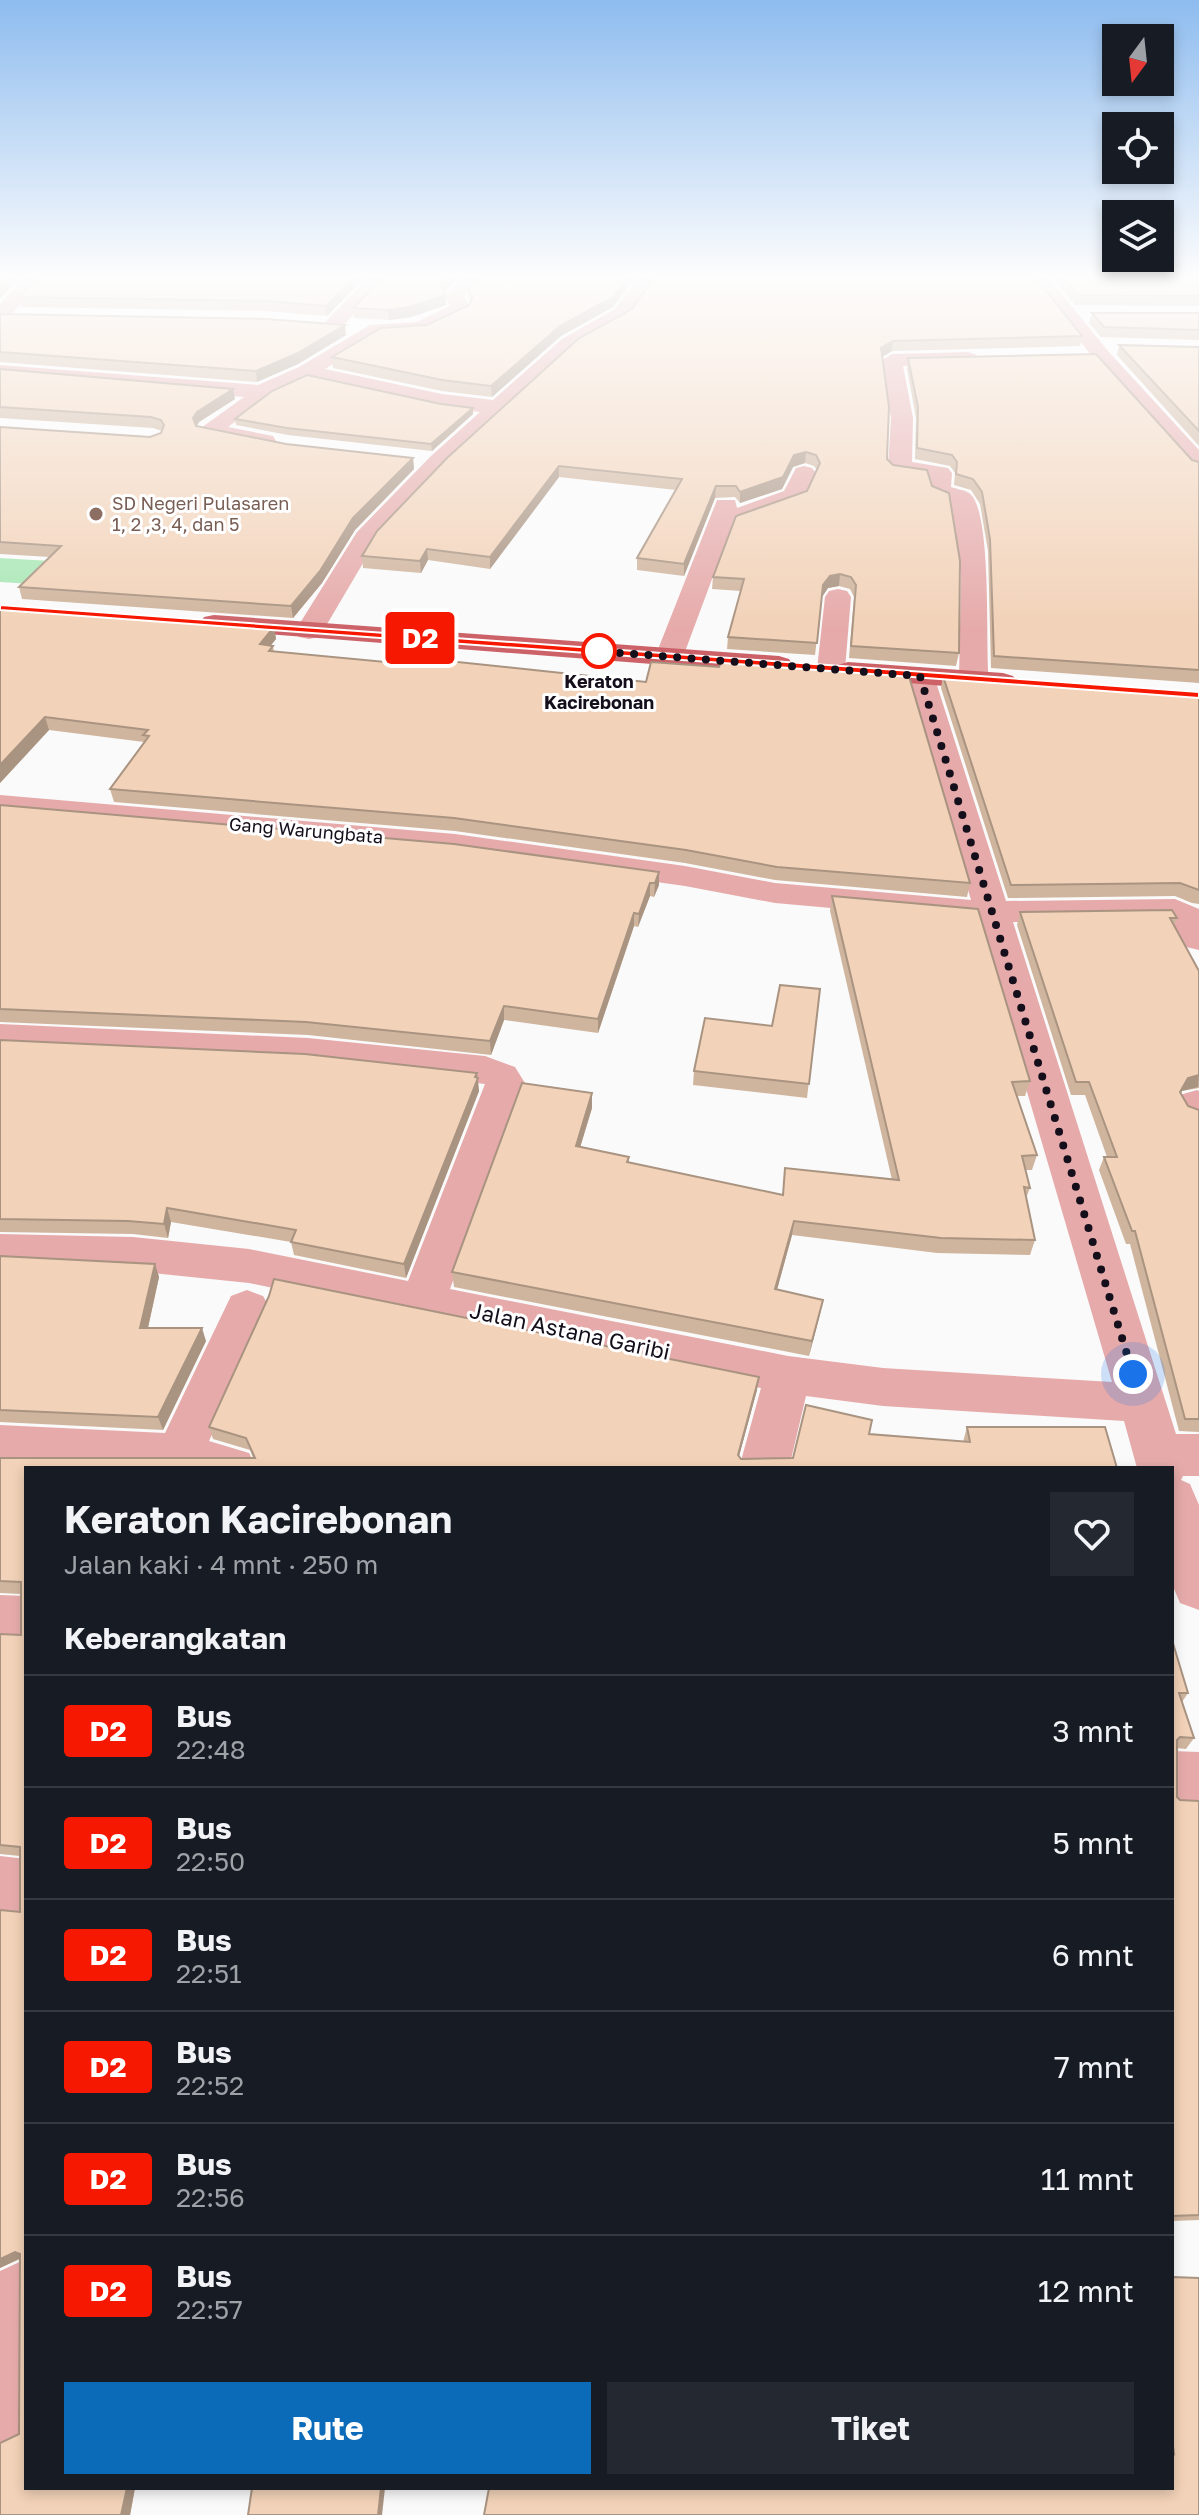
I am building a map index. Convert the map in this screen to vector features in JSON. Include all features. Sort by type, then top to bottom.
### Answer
[{"type":"main road","points":[[182,621],[1034,684]]},
{"type":"street","points":[[260,394],[209,430],[288,445]]},
{"type":"street","points":[[412,394],[496,407]]},
{"type":"street","points":[[309,631],[366,537],[438,462],[512,394]]},
{"type":"street","points":[[898,394],[902,418],[900,468],[940,473],[939,491],[961,498],[969,528],[974,570],[974,680]]},
{"type":"street","points":[[1138,394],[1199,464]]},
{"type":"street","points":[[1157,415],[1185,417]]},
{"type":"street","points":[[412,459],[438,462]]},
{"type":"street","points":[[669,657],[724,513],[794,496],[804,473]]},
{"type":"street","points":[[831,669],[838,597]]},
{"type":"street","points":[[920,676],[1142,1403],[1172,1466]]},
{"type":"street","name":"Gang Warungbata","points":[[0,805],[455,844],[685,876],[775,893],[992,912],[1175,909],[1185,914],[1199,939]]},
{"type":"street","points":[[0,1037],[308,1051],[485,1069],[501,1076],[505,1083],[423,1301]]},
{"type":"street","name":"Jalan Astana Garibi","points":[[0,1250],[133,1254],[249,1266],[788,1375],[883,1387],[1142,1403]]},
{"type":"street","points":[[179,1454],[247,1308]]},
{"type":"street","points":[[765,1466],[788,1375]]},
{"type":"street","points":[[0,1446],[179,1454],[224,1466]]},
{"type":"street","points":[[1174,1474],[1199,1586]]},
{"type":"street","points":[[0,1619],[24,1620]]},
{"type":"street","points":[[1174,1779],[1199,1780]]},
{"type":"street","points":[[0,1886],[24,1889]]},
{"type":"street","points":[[0,2410],[24,2303]]},
{"type":"green space","points":[[0,558],[84,563],[65,586],[0,582]]},
{"type":"building","points":[[0,394],[225,394],[197,412],[193,418],[196,426],[286,444],[413,458],[353,518],[320,571],[291,606],[19,587],[61,546],[0,542],[0,427],[150,437],[161,433],[164,425],[161,420],[151,417],[0,407]]},
{"type":"building","points":[[268,394],[396,394],[473,408],[431,444],[235,419]]},
{"type":"building","points":[[517,394],[887,394],[887,459],[893,465],[927,470],[932,486],[949,493],[960,561],[959,653],[851,646],[856,585],[851,577],[840,574],[830,576],[823,585],[817,643],[728,637],[744,579],[713,577],[736,516],[807,491],[820,463],[816,455],[806,452],[794,455],[783,477],[740,492],[736,486],[716,486],[684,564],[637,558],[682,479],[559,466],[490,557],[427,549],[420,561],[362,556],[377,531],[447,458]]},
{"type":"building","points":[[915,394],[1133,394],[1192,460],[1199,462],[1199,670],[994,656],[990,539],[982,492],[973,479],[956,474],[957,462],[952,455],[917,448]]},
{"type":"building","points":[[1165,394],[1199,394],[1199,431]]},
{"type":"building","points":[[0,607],[274,627],[260,644],[273,646],[269,651],[417,665],[420,658],[646,682],[651,662],[719,667],[722,659],[908,673],[970,883],[777,867],[686,850],[454,818],[110,789],[149,736],[143,735],[148,730],[45,717],[0,765]]},
{"type":"building","points":[[943,676],[1199,693],[1199,890],[1180,883],[1011,885]]},
{"type":"building","points":[[0,805],[454,844],[659,872],[655,883],[650,883],[639,914],[634,913],[598,1019],[504,1006],[490,1041],[306,1022],[0,1009]]},
{"type":"building","points":[[832,896],[978,909],[1030,1081],[1012,1082],[1037,1155],[1022,1156],[1030,1188],[1024,1187],[1035,1240],[941,1238],[794,1221],[775,1289],[823,1300],[812,1341],[452,1272],[522,1083],[592,1093],[576,1146],[629,1157],[627,1162],[783,1195],[785,1168],[899,1180]]},
{"type":"building","points":[[1172,910],[1177,918],[1170,918],[1199,971],[1199,1075],[1188,1078],[1180,1092],[1188,1106],[1199,1110],[1199,1419],[1185,1419],[1135,1231],[1132,1231],[1104,1157],[1117,1157],[1089,1082],[1076,1082],[1020,912]]},
{"type":"building","points":[[780,985],[820,989],[809,1084],[694,1071],[705,1018],[772,1026]]},
{"type":"building","points":[[0,1040],[305,1054],[477,1073],[475,1077],[478,1078],[404,1264],[291,1242],[296,1230],[167,1208],[164,1224],[0,1219]]},
{"type":"building","points":[[0,1256],[155,1264],[140,1328],[202,1328],[158,1417],[0,1410]]},
{"type":"building","points":[[274,1279],[759,1377],[738,1455],[741,1459],[793,1458],[806,1405],[872,1420],[869,1434],[970,1442],[967,1427],[1105,1427],[1116,1466],[24,1466],[24,2490],[127,2490],[121,2515],[0,2515],[0,2443],[19,2434],[20,2254],[15,2252],[0,2259],[0,1910],[20,1912],[20,1847],[0,1845],[0,1634],[21,1635],[21,1582],[0,1581],[0,1458],[255,1458],[246,1438],[209,1427]]},
{"type":"building","points":[[1174,1647],[1188,1693],[1179,1693],[1194,1738],[1180,1737],[1177,1740],[1177,1797],[1180,1800],[1199,1801],[1199,2215],[1174,2216]]},
{"type":"building","points":[[1174,2277],[1199,2278],[1199,2515],[484,2515],[489,2490],[1174,2490]]},
{"type":"building","points":[[252,2490],[381,2490],[378,2515],[248,2515]]},
{"type":"bus line","name":"D2","points":[[0,608],[1199,695]]},
{"type":"place","name":"SD Negeri Pulasaren 1, 2 ,3, 4, dan 5","points":[[96,514]]},
{"type":"place","name":"Keraton Kacirebonan","points":[[599,651]]},
{"type":"route","points":[[599,651],[595,651],[920,676],[1133,1374]]}]
